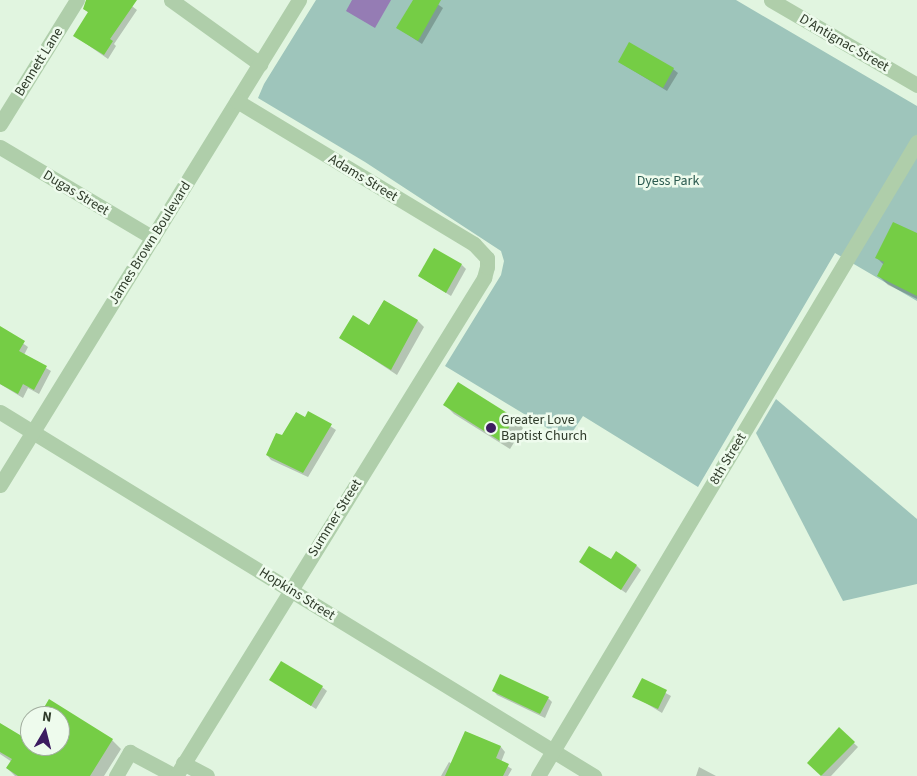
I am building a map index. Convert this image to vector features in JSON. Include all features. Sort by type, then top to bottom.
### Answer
[{"type":"street","name":"Bennett Lane","points":[[0,124],[77,0]]},
{"type":"street","name":"James Brown Boulevard","points":[[0,485],[299,0]]},
{"type":"street","name":"D'Antignac Street","points":[[771,0],[917,86]]},
{"type":"street","points":[[179,3],[260,64]]},
{"type":"street","name":"Adams Street","points":[[237,101],[474,244],[486,258]]},
{"type":"street","name":"8th Street","points":[[538,776],[917,142]]},
{"type":"street","name":"Dugas Street","points":[[0,148],[153,238]]},
{"type":"street","name":"Summer Street","points":[[178,772],[484,278],[486,258]]},
{"type":"street","name":"Hopkins Street","points":[[0,412],[594,776]]},
{"type":"street","points":[[116,776],[130,752],[178,772],[207,776]]},
{"type":"green space","name":"Dyess Park","points":[[316,0],[736,0],[917,106],[917,301],[835,253],[698,487],[583,416],[567,440],[445,366],[501,275],[504,261],[501,251],[365,162],[258,98],[264,84]]},
{"type":"green space","points":[[776,399],[917,519],[917,584],[843,601],[756,433]]},
{"type":"shaded area","points":[[352,0],[391,0],[375,28],[346,11]]},
{"type":"building","points":[[86,0],[137,0],[110,39],[113,41],[104,55],[73,36],[88,12],[83,9]]},
{"type":"building","points":[[413,0],[441,0],[418,41],[396,28]]},
{"type":"building","points":[[629,42],[674,68],[663,88],[618,62]]},
{"type":"building","points":[[893,222],[917,233],[917,296],[877,276],[884,262],[875,258]]},
{"type":"building","points":[[434,248],[462,264],[446,293],[418,276]]},
{"type":"building","points":[[384,300],[418,320],[391,370],[339,338],[353,315],[369,325]]},
{"type":"building","points":[[0,326],[25,341],[19,351],[47,366],[34,390],[23,384],[18,394],[0,384]]},
{"type":"building","points":[[458,382],[515,418],[500,441],[443,405]]},
{"type":"building","points":[[308,411],[332,424],[303,473],[266,455],[276,433],[282,435],[296,412],[305,417]]},
{"type":"building","points":[[589,546],[611,559],[616,551],[637,565],[621,590],[579,562]]},
{"type":"building","points":[[281,661],[323,686],[311,706],[269,680]]},
{"type":"building","points":[[500,674],[549,697],[540,714],[492,691]]},
{"type":"building","points":[[642,678],[667,690],[658,709],[632,697]]},
{"type":"building","points":[[49,699],[60,706],[45,706]]},
{"type":"building","points":[[70,712],[113,739],[90,776],[18,776],[6,768],[12,759],[0,752],[0,723],[20,735],[20,756],[70,756]]},
{"type":"building","points":[[839,727],[855,742],[821,776],[807,763]]},
{"type":"building","points":[[465,731],[501,746],[496,758],[509,764],[503,776],[445,776]]},
{"type":"place","name":"Greater Love Baptist Church","points":[[491,428]]}]
